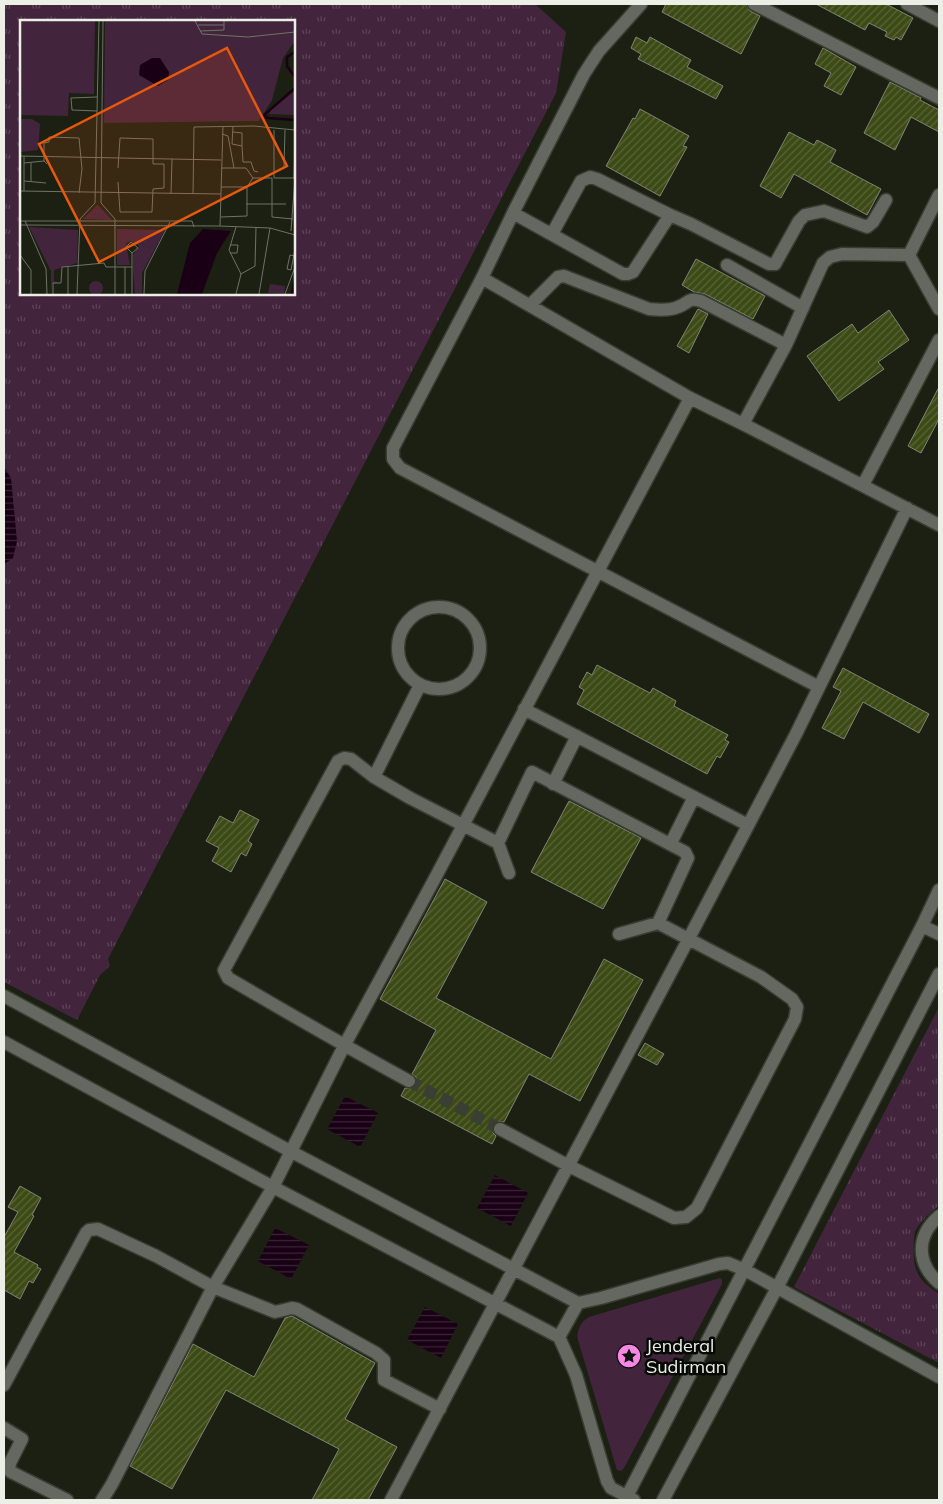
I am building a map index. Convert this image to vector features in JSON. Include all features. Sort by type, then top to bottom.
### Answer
[{"type":"lane","points":[[641,4],[599,50],[584,74],[482,278],[393,448],[393,459],[400,468],[819,687]]},
{"type":"lane","points":[[754,4],[939,98]]},
{"type":"lane","points":[[907,4],[939,21]]},
{"type":"lane","points":[[552,234],[581,181],[590,177],[691,224],[769,264],[775,264],[779,261],[799,221],[805,216],[824,211],[867,226],[873,222],[886,200]]},
{"type":"lane","points":[[909,255],[939,195]]},
{"type":"lane","points":[[513,213],[623,274],[633,272],[670,215]]},
{"type":"lane","points":[[744,424],[786,345],[823,263],[830,257],[842,254],[909,255]]},
{"type":"lane","points":[[909,255],[939,309]]},
{"type":"lane","points":[[726,265],[803,308]]},
{"type":"lane","points":[[530,305],[558,277],[564,276],[649,309],[660,310],[678,307],[690,300],[701,301],[786,345]]},
{"type":"lane","points":[[482,278],[690,398],[939,525]]},
{"type":"lane","points":[[863,485],[939,340]]},
{"type":"lane","points":[[102,1500],[213,1287],[273,1187],[344,1046],[690,398]]},
{"type":"lane","points":[[391,1500],[748,825],[819,687],[907,508]]},
{"type":"lane","points":[[435,606],[450,608],[464,614],[474,626],[480,640],[480,655],[474,669],[464,680],[450,687],[435,689],[420,685],[408,676],[400,663],[397,648],[400,633],[408,620],[420,610],[435,606]]},
{"type":"lane","points":[[374,777],[420,685]]},
{"type":"lane","points":[[524,709],[748,825]]},
{"type":"lane","points":[[553,784],[577,736]]},
{"type":"lane","points":[[409,1081],[344,1046],[289,1012],[228,978],[224,970],[338,761],[344,758],[351,759],[374,777],[410,798],[498,843],[509,873]]},
{"type":"lane","points":[[498,843],[530,773],[534,773],[685,852],[688,858],[658,923]]},
{"type":"lane","points":[[671,843],[694,797]]},
{"type":"lane","points":[[4,1042],[558,1338],[576,1375],[607,1480],[611,1488],[629,1499],[939,890]]},
{"type":"lane","points":[[500,1129],[569,1166],[674,1218],[686,1217],[697,1208],[796,1019],[797,1007],[792,999],[761,977],[658,923],[619,934]]},
{"type":"lane","points":[[922,926],[939,934]]},
{"type":"lane","points":[[663,1500],[777,1288],[939,974]]},
{"type":"lane","points":[[4,996],[290,1151],[578,1302],[601,1298],[728,1263],[745,1270],[939,1376]]},
{"type":"lane","points":[[939,1216],[931,1223],[924,1235],[921,1248],[923,1262],[929,1274],[939,1283]]},
{"type":"lane","points":[[4,1385],[86,1234],[89,1230],[98,1228],[156,1256],[213,1287],[275,1312],[292,1308],[297,1309],[376,1353],[384,1360],[384,1380],[440,1409]]},
{"type":"lane","points":[[558,1338],[578,1302]]},
{"type":"lane","points":[[4,1428],[22,1439],[10,1463],[9,1470],[67,1500]]},
{"type":"green space","points":[[4,4],[535,4],[566,32],[556,93],[108,959],[110,966],[100,975],[77,1020],[4,982]]},
{"type":"green space","points":[[939,1007],[939,1206],[915,1232],[914,1246],[915,1264],[919,1276],[926,1285],[939,1294],[939,1363],[794,1287]]},
{"type":"green space","points":[[720,1278],[722,1284],[624,1468],[621,1471],[617,1470],[578,1340],[580,1327],[589,1317]]},
{"type":"shaded area","points":[[4,467],[11,478],[17,541],[13,558],[4,564]]},
{"type":"shaded area","points":[[345,1096],[378,1113],[360,1147],[327,1129]]},
{"type":"shaded area","points":[[495,1175],[528,1193],[511,1226],[477,1208]]},
{"type":"shaded area","points":[[275,1228],[309,1245],[291,1279],[258,1261]]},
{"type":"shaded area","points":[[425,1307],[458,1324],[441,1358],[407,1340]]},
{"type":"building","points":[[666,4],[746,4],[750,11],[760,16],[741,54],[662,12]]},
{"type":"building","points":[[816,4],[886,4],[913,18],[901,40],[896,37],[894,40],[885,36],[887,32],[869,23],[865,30]]},
{"type":"building","points":[[636,37],[647,43],[650,37],[691,60],[687,67],[723,86],[716,99],[638,59],[641,54],[631,48]]},
{"type":"building","points":[[823,48],[856,67],[841,95],[824,86],[831,73],[815,64]]},
{"type":"building","points":[[890,82],[939,110],[939,132],[911,117],[895,150],[864,133]]},
{"type":"building","points":[[640,109],[689,136],[683,146],[687,147],[660,196],[606,166]]},
{"type":"building","points":[[789,132],[814,145],[817,140],[836,150],[830,162],[881,189],[867,215],[794,174],[781,198],[760,186]]},
{"type":"building","points":[[696,259],[765,296],[753,319],[705,294],[694,292],[682,285]]},
{"type":"building","points":[[698,309],[708,314],[689,353],[677,346]]},
{"type":"building","points":[[889,310],[909,340],[878,362],[884,369],[839,401],[807,356],[852,324],[858,333]]},
{"type":"building","points":[[939,387],[939,419],[921,453],[908,446]]},
{"type":"building","points":[[597,665],[650,693],[653,688],[676,701],[674,706],[728,735],[725,740],[729,742],[720,758],[717,756],[707,774],[577,704],[584,690],[579,687],[587,672],[592,675]]},
{"type":"building","points":[[843,668],[929,714],[919,733],[863,702],[844,739],[822,728],[841,691],[833,687]]},
{"type":"building","points":[[569,801],[641,838],[603,909],[531,872]]},
{"type":"building","points":[[240,810],[259,820],[248,841],[252,844],[246,856],[241,853],[231,872],[212,861],[219,848],[206,841],[220,816],[233,823]]},
{"type":"building","points":[[445,879],[487,902],[436,998],[551,1059],[604,959],[643,980],[580,1101],[529,1074],[504,1122],[496,1122],[493,1126],[493,1133],[496,1136],[492,1144],[401,1096],[405,1088],[413,1088],[416,1084],[416,1077],[412,1074],[436,1030],[380,999]]},
{"type":"building","points":[[645,1043],[664,1054],[657,1065],[638,1055]]},
{"type":"building","points":[[20,1186],[41,1198],[32,1215],[34,1216],[14,1252],[38,1265],[37,1267],[41,1269],[33,1283],[29,1281],[20,1299],[4,1290],[4,1237],[18,1212],[8,1207]]},
{"type":"building","points":[[292,1316],[375,1363],[345,1419],[397,1447],[368,1500],[312,1500],[339,1449],[226,1390],[172,1489],[130,1466],[193,1344],[254,1377],[285,1318]]},
{"type":"tunnel","points":[[409,1081],[500,1129]]},
{"type":"place","name":"Jenderal Sudirman","points":[[629,1356]]}]
